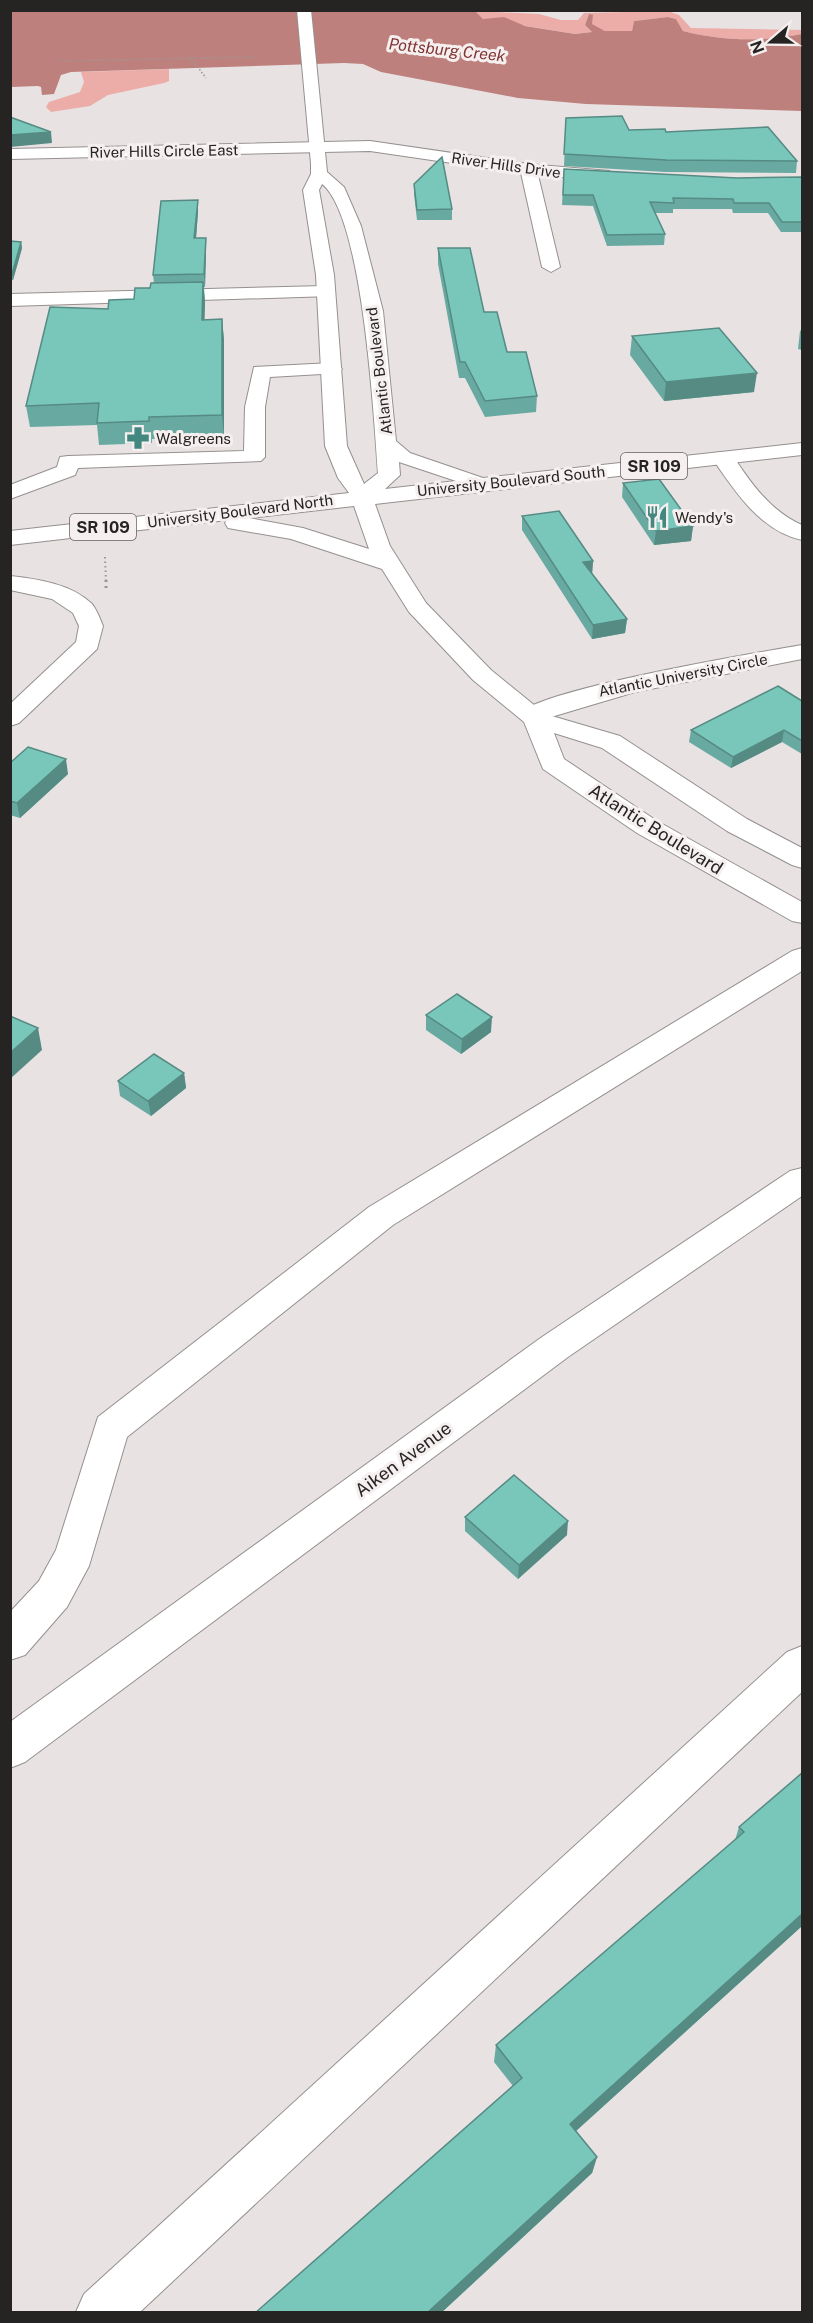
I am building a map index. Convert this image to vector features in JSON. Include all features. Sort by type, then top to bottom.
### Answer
[{"type":"main road","points":[[304,10],[318,147],[319,174],[311,190],[325,292],[336,446],[349,478],[362,497],[379,546],[424,614],[482,675],[534,717],[611,742],[737,825],[802,859]]},
{"type":"main road","name":"River Hills Drive","points":[[318,147],[370,146],[528,169],[629,177]]},
{"type":"main road","name":"River Hills Circle East","points":[[10,154],[318,147]]},
{"type":"main road","points":[[528,169],[551,267]]},
{"type":"main road","name":"Atlantic Boulevard","points":[[319,174],[336,187],[351,224],[374,311],[389,475],[362,497]]},
{"type":"main road","points":[[10,300],[325,292]]},
{"type":"main road","points":[[10,493],[66,471],[68,462],[254,457],[255,408],[261,371],[332,369]]},
{"type":"main road","points":[[387,444],[403,457],[423,465],[487,484]]},
{"type":"main road","name":"University Boulevard South","points":[[362,497],[802,449]]},
{"type":"main road","points":[[723,458],[760,508],[773,519],[802,533]]},
{"type":"main road","name":"University Boulevard North","points":[[10,538],[362,497]]},
{"type":"main road","points":[[174,519],[270,527],[316,537],[390,564]]},
{"type":"main road","points":[[10,583],[35,586],[60,594],[83,609],[90,626],[88,644],[10,718]]},
{"type":"main road","name":"Atlantic University Circle","points":[[534,717],[584,696],[645,680],[802,652]]},
{"type":"main road","name":"Atlantic Boulevard","points":[[534,717],[552,763],[647,827],[802,915]]},
{"type":"main road","points":[[10,1642],[53,1594],[75,1554],[111,1428],[381,1216],[802,958]]},
{"type":"main road","name":"Aiken Avenue","points":[[10,1748],[555,1347],[802,1180]]},
{"type":"main road","points":[[102,2313],[802,1665]]},
{"type":"path","points":[[60,61],[256,57]]},
{"type":"path","points":[[191,58],[206,78]]},
{"type":"shaded area","points":[[474,11],[539,14],[561,20],[578,20],[584,13],[668,11],[679,15],[691,28],[802,30],[802,34],[757,39],[713,37],[683,31],[676,19],[668,17],[634,21],[632,31],[605,31],[591,24],[589,14],[585,25],[592,32],[575,34],[483,19]]},
{"type":"shaded area","points":[[169,69],[169,81],[108,95],[90,106],[51,112],[46,107],[49,102],[80,92],[84,82],[81,72]]},
{"type":"water","name":"Pottsburg Creek","points":[[474,10],[483,19],[504,17],[525,26],[575,34],[592,32],[585,25],[589,14],[593,15],[592,24],[605,31],[632,31],[634,21],[668,17],[676,19],[683,31],[713,37],[757,39],[802,34],[802,111],[586,104],[518,98],[381,72],[363,64],[344,63],[71,72],[61,75],[54,94],[42,95],[41,87],[38,86],[11,87],[10,11]]},
{"type":"building","points":[[622,116],[629,130],[665,129],[666,132],[768,127],[797,161],[666,160],[564,154],[566,118]]},
{"type":"building","points":[[10,117],[51,132],[10,135]]},
{"type":"building","points":[[442,157],[452,209],[417,210],[414,184]]},
{"type":"building","points":[[564,169],[737,178],[802,177],[802,222],[782,222],[769,203],[734,203],[733,199],[673,198],[674,203],[650,202],[665,234],[607,235],[593,195],[563,195]]},
{"type":"building","points":[[198,200],[194,238],[206,238],[204,274],[153,275],[161,201]]},
{"type":"building","points":[[10,241],[21,242],[12,274],[10,274]]},
{"type":"building","points":[[438,248],[470,248],[484,312],[497,312],[507,352],[526,352],[537,396],[485,401],[465,362],[460,362]]},
{"type":"building","points":[[203,282],[202,320],[222,319],[222,415],[149,417],[149,421],[97,423],[99,403],[26,406],[50,307],[108,309],[109,300],[134,299],[135,288],[150,288],[151,283]]},
{"type":"building","points":[[719,328],[757,373],[666,382],[632,336]]},
{"type":"building","points":[[659,479],[693,526],[656,531],[623,483]]},
{"type":"building","points":[[559,511],[593,561],[583,562],[627,619],[593,625],[522,516]]},
{"type":"building","points":[[778,686],[802,701],[802,741],[784,730],[733,757],[691,730]]},
{"type":"building","points":[[28,747],[66,759],[17,803],[10,801],[10,763]]},
{"type":"building","points":[[457,994],[492,1017],[462,1039],[426,1015]]},
{"type":"building","points":[[10,1016],[38,1028],[10,1053]]},
{"type":"building","points":[[154,1054],[184,1073],[148,1101],[118,1081]]},
{"type":"building","points":[[514,1475],[568,1521],[519,1565],[465,1517]]},
{"type":"building","points":[[802,1773],[802,1914],[570,2124],[597,2157],[427,2313],[255,2313],[522,2078],[496,2045],[744,1832],[739,1827]]},
{"type":"place","name":"Walgreens","points":[[138,438]]},
{"type":"place","name":"Wendy's","points":[[657,517]]}]
